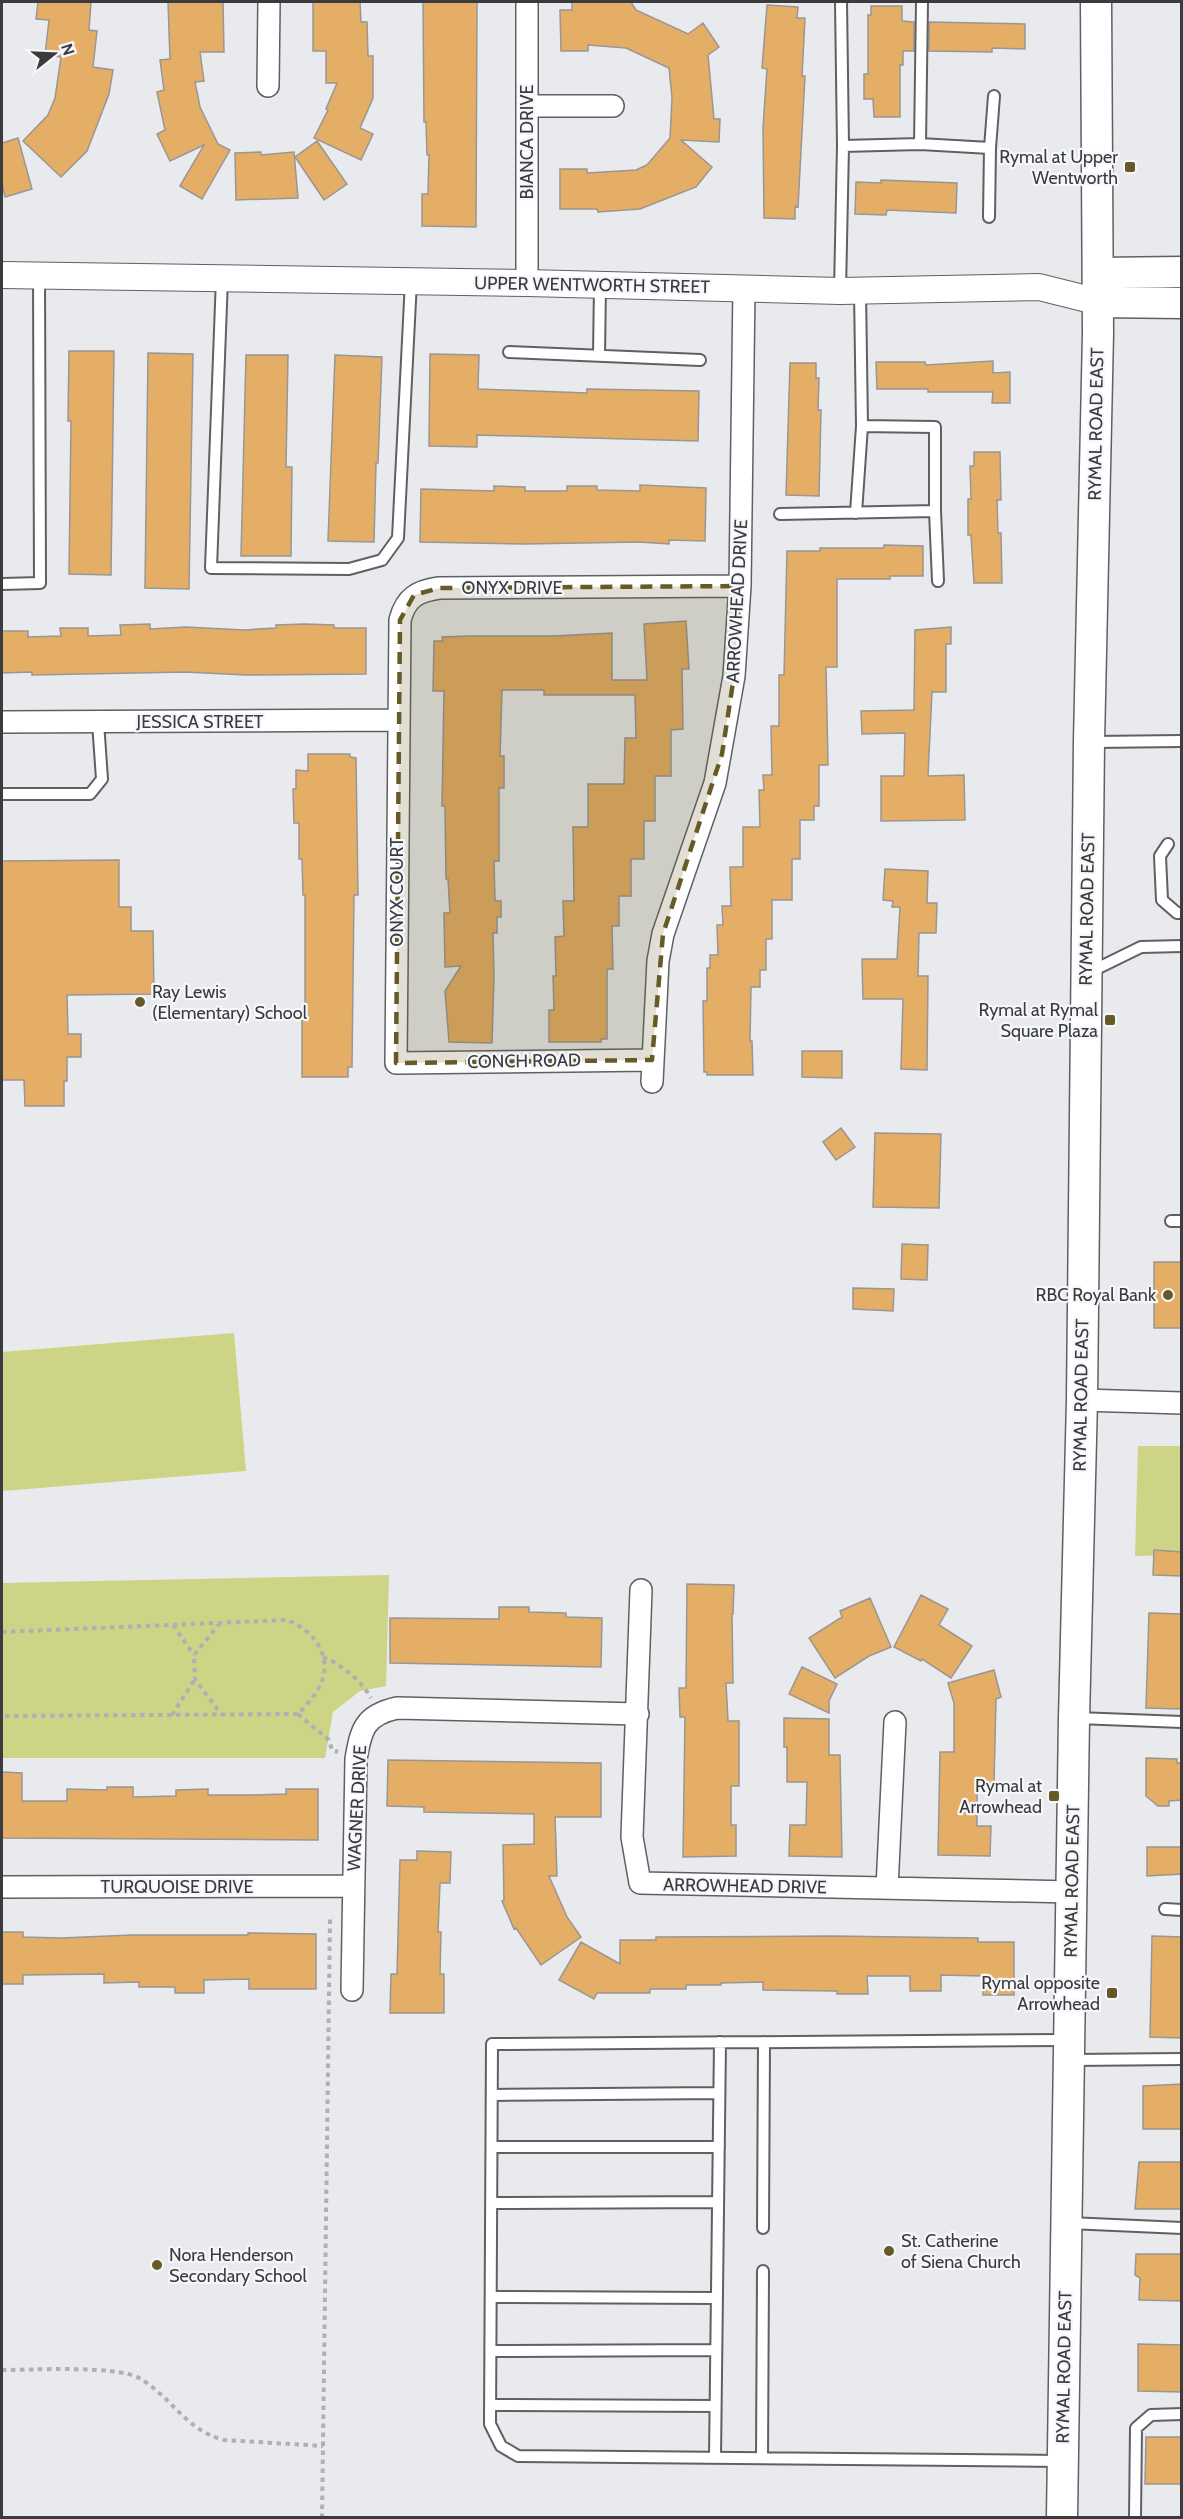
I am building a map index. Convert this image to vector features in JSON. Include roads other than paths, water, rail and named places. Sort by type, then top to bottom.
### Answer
[{"type":"main road","name":"RYMAL ROAD EAST","points":[[1062,2517],[1074,1718],[1082,1400],[1089,742],[1099,288],[1096,2]]},
{"type":"main road","name":"UPPER WENTWORTH STREET","points":[[1099,288],[1182,272]]},
{"type":"main road","name":"UPPER WENTWORTH STREET","points":[[1099,288],[1182,303]]},
{"type":"street","points":[[268,86],[270,2]]},
{"type":"street","name":"BIANCA DRIVE","points":[[527,2],[527,282]]},
{"type":"street","points":[[526,106],[613,106]]},
{"type":"street","name":"UPPER WENTWORTH STREET","points":[[2,275],[527,282],[850,291],[1099,288]]},
{"type":"street","name":"ARROWHEAD DRIVE","points":[[652,1082],[655,988],[663,934],[716,783],[727,724],[738,641],[744,288]]},
{"type":"street","name":"ONYX DRIVE","points":[[399,720],[400,620],[408,601],[419,592],[440,588],[740,586]]},
{"type":"street","name":"JESSICA STREET","points":[[2,722],[399,720]]},
{"type":"street","name":"ONYX COURT","points":[[396,1063],[399,720]]},
{"type":"street","name":"CONCH ROAD","points":[[396,1063],[652,1060]]},
{"type":"street","points":[[1082,1400],[1182,1403]]},
{"type":"street","name":"ARROWHEAD DRIVE","points":[[641,1590],[632,1837],[640,1884],[1072,1892]]},
{"type":"street","name":"WAGNER DRIVE","points":[[352,1990],[356,1759],[360,1736],[367,1723],[379,1712],[397,1708],[638,1714]]},
{"type":"street","points":[[886,1888],[895,1722]]},
{"type":"street","name":"TURQUOISE DRIVE","points":[[2,1887],[353,1886]]},
{"type":"lane","points":[[841,2],[843,146],[850,291],[862,426],[856,513]]},
{"type":"lane","points":[[920,144],[922,2]]},
{"type":"lane","points":[[989,217],[990,148],[994,96]]},
{"type":"lane","points":[[843,146],[920,144],[990,148]]},
{"type":"lane","points":[[2,584],[40,584],[39,275]]},
{"type":"lane","points":[[222,277],[211,568],[349,569],[382,560],[398,538],[411,281]]},
{"type":"lane","points":[[599,355],[600,285]]},
{"type":"lane","points":[[509,352],[700,360]]},
{"type":"lane","points":[[862,426],[935,427],[938,581]]},
{"type":"lane","points":[[780,514],[935,511]]},
{"type":"lane","points":[[2,795],[90,794],[102,779],[98,722]]},
{"type":"lane","points":[[1089,742],[1182,741]]},
{"type":"lane","points":[[1168,844],[1160,856],[1162,900],[1177,913],[1182,913]]},
{"type":"lane","points":[[1087,974],[1141,947],[1182,946]]},
{"type":"lane","points":[[1074,1718],[1182,1722]]},
{"type":"lane","points":[[1165,1909],[1182,1910]]},
{"type":"lane","points":[[715,2458],[720,2042]]},
{"type":"lane","points":[[763,2228],[764,2042]]},
{"type":"lane","points":[[1063,2461],[518,2456],[501,2446],[490,2424],[492,2044],[764,2042],[1069,2050],[1182,2059]]},
{"type":"lane","points":[[492,2095],[719,2093]]},
{"type":"lane","points":[[492,2146],[718,2147]]},
{"type":"lane","points":[[491,2203],[717,2202]]},
{"type":"lane","points":[[1066,2223],[1182,2228]]},
{"type":"lane","points":[[762,2458],[763,2271]]},
{"type":"lane","points":[[491,2297],[716,2298]]},
{"type":"lane","points":[[491,2351],[716,2350]]},
{"type":"lane","points":[[490,2405],[715,2406]]},
{"type":"lane","points":[[1135,2517],[1136,2428],[1151,2415],[1182,2414]]},
{"type":"place","name":"Rymal at Upper Wentworth","points":[[1130,167]]},
{"type":"place","name":"Ray Lewis (Elementary) School","points":[[140,1002]]},
{"type":"place","name":"Rymal at Rymal Square Plaza","points":[[1110,1020]]},
{"type":"place","name":"RBC Royal Bank","points":[[1168,1295]]},
{"type":"place","name":"Rymal at Arrowhead","points":[[1054,1796]]},
{"type":"place","name":"Rymal opposite Arrowhead","points":[[1112,1993]]},
{"type":"place","name":"St. Catherine of Siena Church","points":[[889,2251]]},
{"type":"place","name":"Nora Henderson Secondary School","points":[[157,2265]]}]
